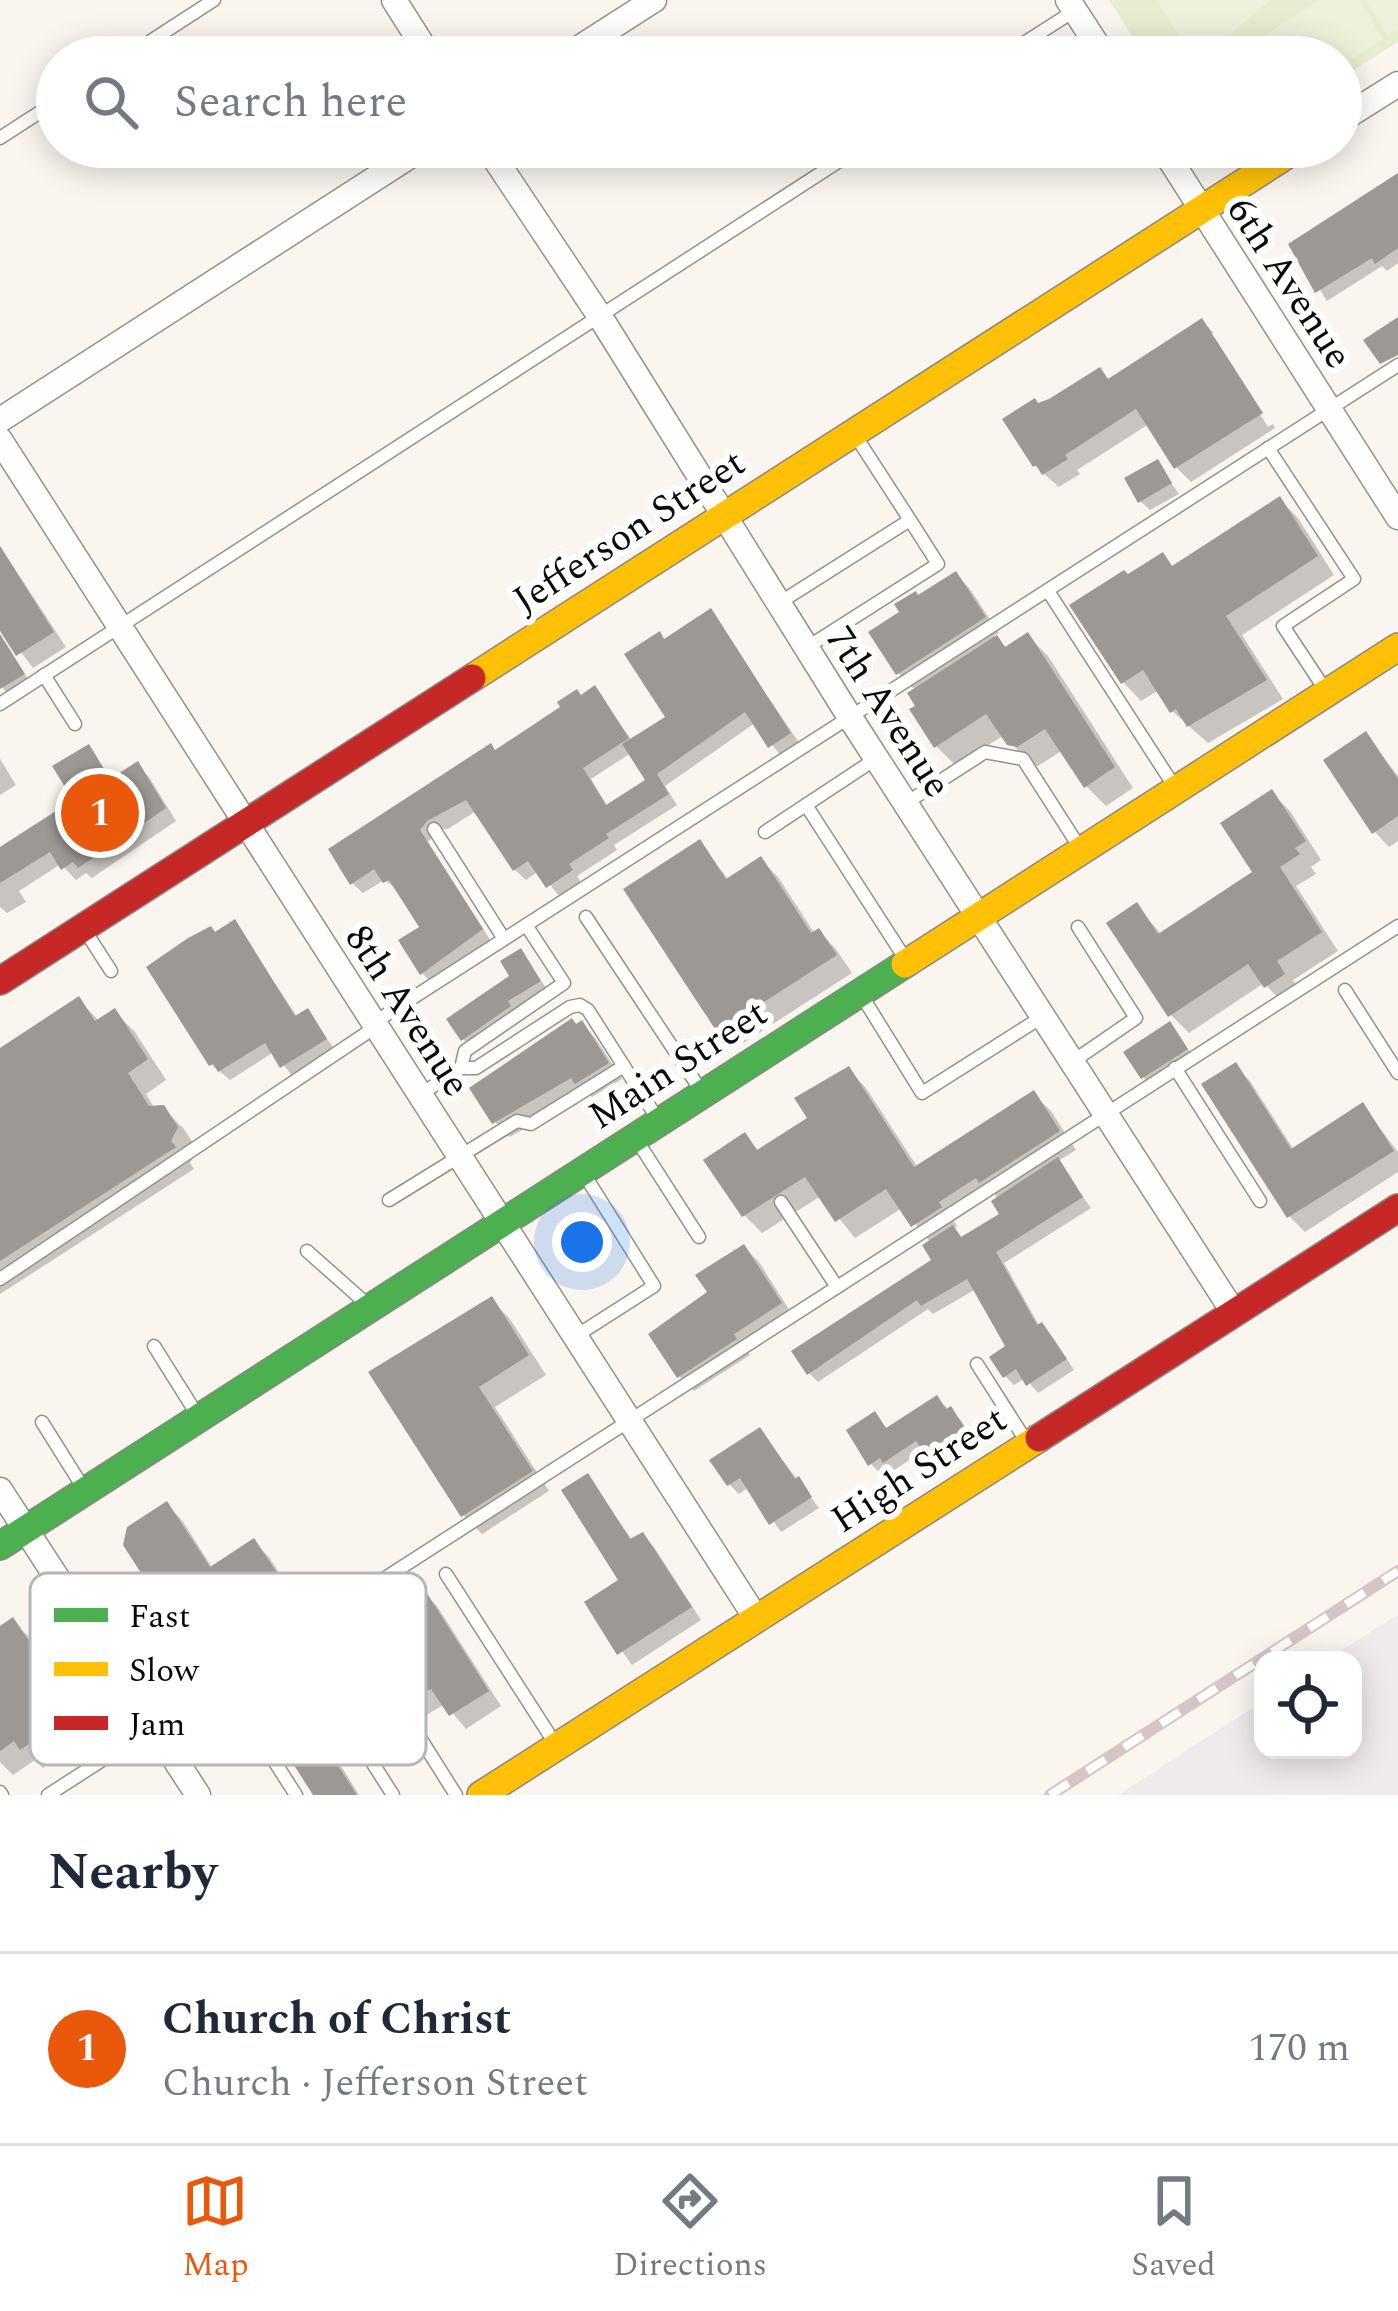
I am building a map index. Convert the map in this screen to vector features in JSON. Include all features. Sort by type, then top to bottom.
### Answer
[{"type":"street","points":[[394,0],[417,36]]},
{"type":"street","points":[[598,36],[654,0]]},
{"type":"street","points":[[1072,5],[1092,36]]},
{"type":"street","points":[[1362,107],[1398,84]]},
{"type":"street","points":[[0,420],[391,168]]},
{"type":"street","name":"7th Avenue","points":[[501,168],[1234,1313]]},
{"type":"street","name":"6th Avenue","points":[[1176,168],[1398,517]]},
{"type":"street","name":"Jefferson Street","points":[[0,981],[1266,168]]},
{"type":"street","name":"8th Avenue","points":[[0,440],[756,1618]]},
{"type":"street","name":"Main Street","points":[[0,1546],[1398,647]]},
{"type":"street","name":"High Street","points":[[482,1795],[1398,1208]]},
{"type":"street","points":[[0,1490],[54,1573]]},
{"type":"street","points":[[178,1765],[198,1795]]},
{"type":"lane","points":[[158,36],[214,0]]},
{"type":"lane","points":[[1030,36],[1072,5]]},
{"type":"lane","points":[[0,137],[36,114]]},
{"type":"lane","points":[[0,704],[828,168]]},
{"type":"lane","points":[[0,1280],[504,939],[1398,364]]},
{"type":"lane","points":[[806,648],[938,564],[853,431]]},
{"type":"lane","points":[[1268,448],[1354,579],[1283,626],[1327,692]]},
{"type":"lane","points":[[778,604],[910,520]]},
{"type":"lane","points":[[1048,591],[1176,789]]},
{"type":"lane","points":[[44,675],[75,724]]},
{"type":"lane","points":[[906,803],[985,752],[1023,759],[1081,850]]},
{"type":"lane","points":[[765,832],[877,758]]},
{"type":"lane","points":[[806,805],[907,962]]},
{"type":"lane","points":[[434,829],[504,939]]},
{"type":"lane","points":[[586,917],[702,1093]]},
{"type":"lane","points":[[461,1068],[465,1051],[565,983],[526,925]]},
{"type":"lane","points":[[396,1573],[1398,926]]},
{"type":"lane","points":[[1072,1062],[1136,1018],[1078,927]]},
{"type":"lane","points":[[83,928],[111,970]]},
{"type":"lane","points":[[1345,990],[1398,1073]]},
{"type":"lane","points":[[860,992],[922,1093],[1042,1017]]},
{"type":"lane","points":[[421,1094],[461,1068],[476,1069],[577,1005],[588,1010],[659,1121]]},
{"type":"lane","points":[[389,1200],[517,1121],[531,1124],[624,1066]]},
{"type":"lane","points":[[1175,1068],[1260,1201]]},
{"type":"lane","points":[[635,1136],[698,1237]]},
{"type":"lane","points":[[574,1337],[654,1286],[581,1171]]},
{"type":"lane","points":[[782,1202],[837,1287]]},
{"type":"lane","points":[[307,1251],[370,1307]]},
{"type":"lane","points":[[154,1346],[199,1418]]},
{"type":"lane","points":[[977,1364],[1028,1444]]},
{"type":"lane","points":[[42,1422],[85,1490]]},
{"type":"lane","points":[[446,1574],[557,1746]]},
{"type":"lane","points":[[426,1747],[456,1795]]},
{"type":"lane","points":[[48,1795],[95,1765]]},
{"type":"lane","points":[[277,1765],[296,1795]]},
{"type":"lane","points":[[373,1765],[393,1795]]},
{"type":"lane","points":[[70,1781],[80,1795]]},
{"type":"shaded area","points":[[1398,1614],[1398,1795],[1118,1795],[1254,1707],[1254,1759],[1362,1759],[1362,1651],[1341,1651]]},
{"type":"green space","points":[[1109,0],[1398,0],[1398,42],[1362,65],[1362,36],[1132,36]]},
{"type":"green space","points":[[1156,0],[1271,0],[1227,36],[1179,36]]},
{"type":"green space","points":[[1319,0],[1359,0],[1383,39],[1362,52],[1362,36],[1264,36]]},
{"type":"green space","points":[[1365,0],[1398,0],[1398,29],[1388,36]]},
{"type":"building","points":[[1398,173],[1398,248],[1375,264],[1372,258],[1315,293],[1288,244]]},
{"type":"building","points":[[1398,317],[1398,355],[1380,364],[1363,340]]},
{"type":"building","points":[[1202,318],[1263,413],[1174,469],[1136,409],[1042,475],[1033,467],[1002,419],[1035,398],[1038,403],[1049,399],[1100,367],[1108,379]]},
{"type":"building","points":[[1158,459],[1172,483],[1138,503],[1124,478]]},
{"type":"building","points":[[1280,496],[1318,556],[1226,616],[1267,680],[1187,727],[1176,709],[1170,713],[1143,670],[1121,684],[1069,605],[1163,552],[1172,566]]},
{"type":"building","points":[[0,546],[54,632],[16,656],[0,631]]},
{"type":"building","points":[[956,571],[986,617],[896,675],[868,632],[899,612],[894,604]]},
{"type":"building","points":[[711,608],[791,733],[768,748],[745,712],[657,774],[669,794],[606,834],[609,838],[569,864],[573,870],[546,888],[528,861],[513,871],[466,800],[427,821],[420,830],[483,929],[420,975],[398,940],[419,927],[389,880],[383,883],[374,869],[350,885],[328,849],[491,743],[495,750],[560,707],[557,702],[577,689],[581,695],[595,685],[629,738],[583,768],[606,805],[645,780],[622,744],[665,717],[624,654],[660,631],[664,639]]},
{"type":"building","points":[[1028,632],[1115,767],[1084,788],[1045,729],[1017,747],[1007,745],[986,714],[934,748],[909,709],[915,706],[907,693],[997,635],[1005,647]]},
{"type":"building","points":[[0,634],[25,674],[0,689]]},
{"type":"building","points":[[1366,731],[1398,779],[1398,816],[1372,834],[1323,760]]},
{"type":"building","points":[[89,744],[110,779],[138,761],[166,808],[78,868],[73,862],[61,870],[50,852],[0,883],[0,847],[73,800],[52,766]]},
{"type":"building","points":[[1272,789],[1306,841],[1295,848],[1300,854],[1280,867],[1322,932],[1277,961],[1285,974],[1264,988],[1248,964],[1168,1017],[1106,923],[1137,902],[1158,934],[1252,872],[1220,823]]},
{"type":"building","points":[[700,839],[726,879],[761,856],[811,933],[819,928],[837,955],[717,1032],[623,889]]},
{"type":"building","points":[[235,919],[295,1016],[308,1008],[327,1039],[280,1068],[265,1043],[218,1072],[213,1064],[209,1066],[146,967],[188,938],[211,926],[215,932]]},
{"type":"building","points":[[521,948],[541,981],[508,1001],[511,1006],[461,1041],[446,1019],[509,976],[500,961]]},
{"type":"building","points":[[79,996],[95,1021],[115,1008],[148,1059],[128,1073],[149,1106],[164,1105],[178,1127],[171,1141],[176,1147],[0,1261],[0,1048]]},
{"type":"building","points":[[572,1018],[576,1024],[582,1020],[609,1063],[575,1084],[571,1078],[492,1124],[469,1088]]},
{"type":"building","points":[[1170,1021],[1188,1049],[1141,1079],[1123,1052]]},
{"type":"building","points":[[1236,1062],[1291,1149],[1363,1102],[1394,1151],[1287,1218],[1201,1084]]},
{"type":"building","points":[[849,1066],[914,1167],[1034,1090],[1060,1131],[979,1183],[976,1178],[911,1227],[886,1189],[835,1222],[805,1177],[742,1217],[703,1160],[745,1132],[757,1150],[807,1118],[794,1098]]},
{"type":"building","points":[[1058,1157],[1083,1197],[996,1252],[1037,1325],[1042,1322],[1067,1359],[1026,1386],[1016,1369],[1003,1378],[989,1357],[1005,1346],[967,1279],[921,1306],[917,1300],[807,1375],[791,1351],[931,1260],[922,1245],[953,1225],[961,1237],[999,1214],[991,1201]]},
{"type":"building","points":[[744,1244],[782,1303],[677,1378],[648,1334],[707,1292],[695,1275]]},
{"type":"building","points":[[492,1296],[529,1355],[479,1387],[533,1471],[461,1517],[368,1372]]},
{"type":"building","points":[[937,1395],[946,1409],[951,1406],[966,1430],[926,1456],[916,1441],[883,1463],[880,1458],[868,1466],[846,1430],[875,1411],[886,1428]]},
{"type":"building","points":[[760,1427],[812,1497],[769,1525],[740,1478],[727,1486],[709,1460]]},
{"type":"building","points":[[588,1473],[630,1539],[643,1532],[692,1607],[617,1655],[584,1602],[618,1580],[561,1490]]},
{"type":"building","points":[[167,1501],[210,1567],[254,1538],[277,1573],[141,1573],[123,1545],[127,1527]]},
{"type":"building","points":[[426,1592],[489,1691],[449,1716],[431,1689],[426,1692]]},
{"type":"building","points":[[13,1617],[30,1642],[30,1744],[20,1750],[14,1741],[0,1751],[0,1626]]},
{"type":"building","points":[[294,1765],[338,1765],[357,1795],[313,1795]]},
{"type":"railway","points":[[1050,1795],[1398,1571]]},
{"type":"traffic: fast","points":[[0,1546],[905,964]]},
{"type":"traffic: slow","points":[[472,678],[1266,168]]},
{"type":"traffic: slow","points":[[905,964],[1398,647]]},
{"type":"traffic: slow","points":[[481,1795],[1039,1438]]},
{"type":"traffic: jam","points":[[0,981],[472,678]]},
{"type":"traffic: jam","points":[[1039,1438],[1398,1208]]},
{"type":"place","name":"Church of Christ","points":[[100,813]]}]
